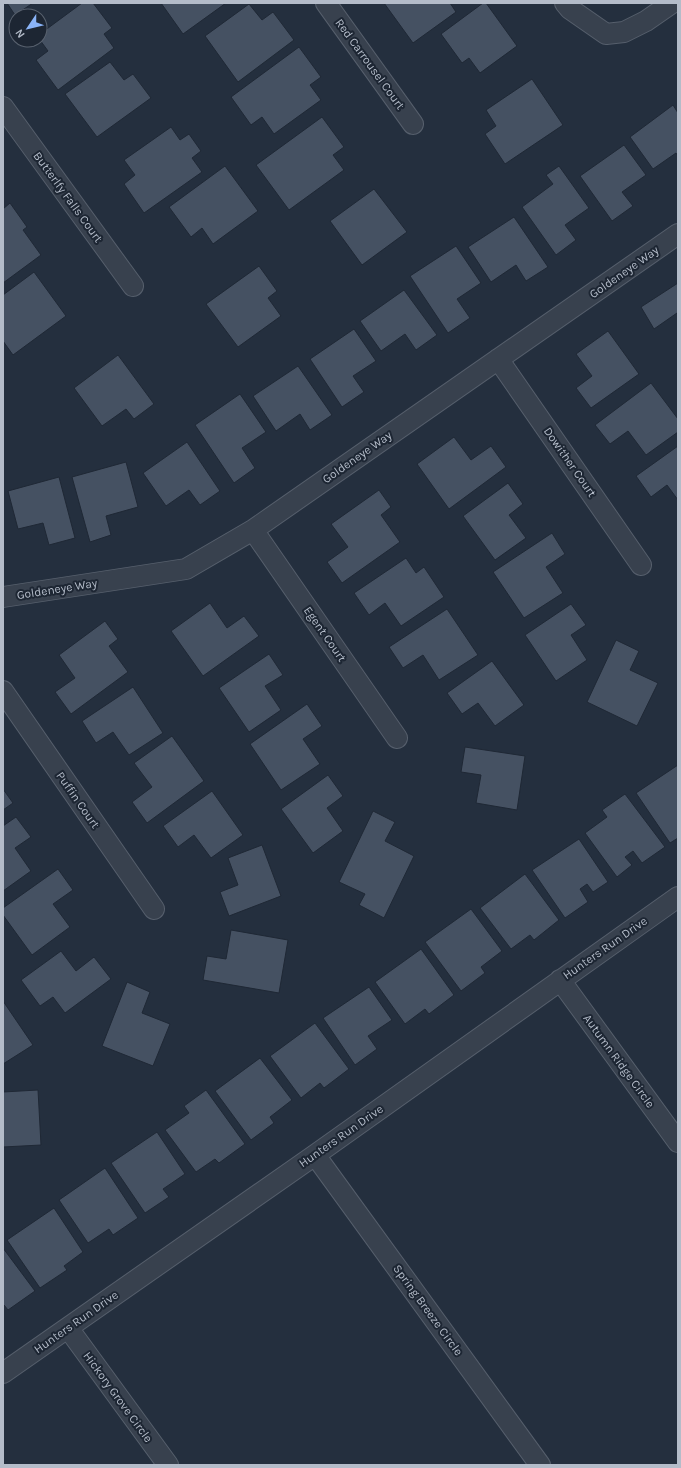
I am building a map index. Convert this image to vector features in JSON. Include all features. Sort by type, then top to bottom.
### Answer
[{"type":"street","name":"Red Carrousel Court","points":[[326,3],[413,124]]},
{"type":"street","points":[[565,3],[570,10],[606,34],[624,32],[646,21],[672,3]]},
{"type":"street","name":"Butterlfy Falls Court","points":[[3,107],[133,286]]},
{"type":"street","name":"Goldeneye Way","points":[[3,597],[186,569],[253,530],[678,234]]},
{"type":"street","name":"Dowither Court","points":[[498,359],[641,565]]},
{"type":"street","name":"Egent Court","points":[[253,530],[397,738]]},
{"type":"street","name":"Puffin Court","points":[[3,691],[154,909]]},
{"type":"street","name":"Hunters Run Drive","points":[[3,1373],[315,1155],[678,897]]},
{"type":"street","name":"Autumn Ridge Circle","points":[[560,980],[678,1142]]},
{"type":"street","name":"Spring Breeze Circle","points":[[315,1155],[540,1465]]},
{"type":"street","name":"Hickory Grove Circle","points":[[68,1328],[168,1465]]},
{"type":"building","points":[[7,3],[33,3],[26,8],[10,8]]},
{"type":"building","points":[[82,3],[93,3],[112,28],[104,34],[114,48],[58,90],[36,60],[48,51],[46,48],[48,48],[48,28]]},
{"type":"building","points":[[161,3],[226,3],[183,34]]},
{"type":"building","points":[[384,3],[450,3],[456,12],[413,43]]},
{"type":"building","points":[[483,3],[486,3],[517,46],[480,73],[469,58],[462,63],[441,34]]},
{"type":"building","points":[[249,4],[262,20],[273,12],[294,40],[238,82],[205,36]]},
{"type":"building","points":[[299,47],[321,77],[310,85],[321,100],[274,134],[262,117],[251,125],[231,97]]},
{"type":"building","points":[[110,62],[124,80],[133,74],[151,98],[97,137],[65,94]]},
{"type":"building","points":[[532,79],[563,125],[505,164],[485,134],[496,126],[486,110]]},
{"type":"building","points":[[673,105],[678,113],[678,156],[676,153],[653,169],[630,137]]},
{"type":"building","points":[[322,117],[344,147],[333,155],[344,170],[289,210],[256,165]]},
{"type":"building","points":[[171,127],[180,140],[189,134],[201,151],[192,158],[202,172],[144,213],[124,184],[135,175],[124,160]]},
{"type":"building","points":[[624,145],[646,175],[622,192],[633,206],[612,221],[580,176]]},
{"type":"building","points":[[225,166],[258,211],[213,244],[202,228],[191,237],[169,207]]},
{"type":"building","points":[[559,166],[589,208],[565,225],[576,240],[556,255],[522,207],[553,184],[546,175]]},
{"type":"building","points":[[374,189],[407,232],[362,265],[330,221]]},
{"type":"building","points":[[10,203],[27,227],[23,230],[41,255],[3,283],[3,209]]},
{"type":"building","points":[[514,217],[548,267],[526,281],[516,265],[491,282],[468,247]]},
{"type":"building","points":[[456,246],[481,283],[457,299],[470,318],[448,333],[410,276]]},
{"type":"building","points":[[259,266],[277,291],[268,298],[281,316],[238,347],[206,304]]},
{"type":"building","points":[[34,272],[66,316],[13,355],[3,341],[3,295]]},
{"type":"building","points":[[678,283],[678,316],[677,313],[654,329],[641,307]]},
{"type":"building","points":[[404,290],[437,335],[416,350],[405,334],[381,351],[360,321]]},
{"type":"building","points":[[354,329],[376,361],[353,376],[364,392],[342,407],[310,359]]},
{"type":"building","points":[[608,331],[639,374],[591,408],[576,388],[592,376],[576,354]]},
{"type":"building","points":[[118,355],[154,404],[134,419],[126,409],[102,426],[74,388]]},
{"type":"building","points":[[298,366],[332,415],[310,430],[300,414],[276,431],[253,396]]},
{"type":"building","points":[[651,383],[678,419],[678,432],[646,455],[628,431],[610,444],[595,425]]},
{"type":"building","points":[[240,394],[266,432],[242,448],[255,468],[234,483],[195,425]]},
{"type":"building","points":[[454,437],[471,460],[491,446],[506,467],[449,509],[417,464]]},
{"type":"building","points":[[187,442],[220,491],[200,505],[189,490],[166,506],[143,473]]},
{"type":"building","points":[[678,446],[678,500],[667,485],[651,497],[636,476]]},
{"type":"building","points":[[126,462],[138,507],[106,516],[111,535],[90,542],[72,477]]},
{"type":"building","points":[[59,477],[75,538],[49,545],[43,523],[18,529],[8,491]]},
{"type":"building","points":[[508,483],[523,504],[509,515],[526,538],[495,560],[463,516]]},
{"type":"building","points":[[379,490],[391,507],[381,515],[400,542],[342,583],[327,562],[348,547],[331,524]]},
{"type":"building","points":[[552,533],[565,554],[546,567],[563,593],[524,618],[493,572]]},
{"type":"building","points":[[406,558],[416,573],[424,567],[444,597],[401,626],[385,603],[369,615],[354,593]]},
{"type":"building","points":[[210,603],[227,628],[244,616],[259,636],[203,676],[171,631]]},
{"type":"building","points":[[571,604],[586,625],[571,635],[587,660],[556,681],[525,635]]},
{"type":"building","points":[[447,609],[478,655],[439,680],[423,655],[403,668],[389,647]]},
{"type":"building","points":[[105,621],[118,639],[109,646],[128,672],[71,714],[55,692],[75,678],[59,655]]},
{"type":"building","points":[[616,640],[639,651],[630,670],[658,683],[637,726],[587,702]]},
{"type":"building","points":[[269,654],[283,675],[265,686],[281,710],[249,732],[219,688]]},
{"type":"building","points":[[492,661],[524,705],[495,726],[478,703],[462,714],[447,693]]},
{"type":"building","points":[[133,687],[163,733],[129,755],[113,732],[96,743],[82,721]]},
{"type":"building","points":[[307,704],[322,726],[303,739],[320,764],[281,790],[250,744]]},
{"type":"building","points":[[172,736],[204,781],[147,823],[132,802],[152,787],[134,763]]},
{"type":"building","points":[[465,747],[525,756],[517,810],[476,803],[481,775],[461,772]]},
{"type":"building","points":[[678,765],[678,838],[670,843],[636,793]]},
{"type":"building","points":[[328,775],[343,796],[327,808],[343,831],[313,853],[281,809]]},
{"type":"building","points":[[3,789],[13,803],[3,810]]},
{"type":"building","points":[[212,791],[243,835],[211,858],[194,835],[178,847],[163,826]]},
{"type":"building","points":[[625,794],[665,847],[642,863],[633,851],[625,857],[632,865],[617,877],[585,833],[607,817],[602,810]]},
{"type":"building","points":[[373,811],[395,822],[385,841],[414,856],[384,918],[359,905],[365,894],[339,882]]},
{"type":"building","points":[[16,817],[31,837],[15,848],[31,871],[3,891],[3,826]]},
{"type":"building","points":[[579,839],[608,882],[593,892],[587,884],[580,889],[588,902],[565,918],[532,870]]},
{"type":"building","points":[[262,845],[281,896],[229,916],[220,892],[238,885],[228,858]]},
{"type":"building","points":[[58,869],[73,890],[53,904],[70,927],[32,955],[3,915],[3,908]]},
{"type":"building","points":[[525,874],[559,920],[534,940],[530,935],[511,949],[480,908]]},
{"type":"building","points":[[471,909],[502,951],[481,967],[485,973],[461,991],[425,942]]},
{"type":"building","points":[[231,930],[288,940],[279,993],[203,980],[207,956],[226,959]]},
{"type":"building","points":[[421,949],[454,995],[429,1014],[425,1009],[405,1024],[375,982]]},
{"type":"building","points":[[61,951],[76,971],[94,957],[111,979],[65,1013],[53,997],[40,1006],[21,980]]},
{"type":"building","points":[[127,982],[150,992],[142,1013],[170,1024],[153,1066],[102,1046]]},
{"type":"building","points":[[369,987],[392,1020],[368,1036],[377,1049],[355,1065],[323,1018]]},
{"type":"building","points":[[3,1001],[33,1045],[3,1064]]},
{"type":"building","points":[[315,1023],[349,1069],[324,1088],[320,1083],[301,1098],[270,1056]]},
{"type":"building","points":[[260,1058],[292,1100],[270,1117],[274,1123],[251,1140],[215,1091]]},
{"type":"building","points":[[38,1090],[41,1145],[3,1147],[3,1092]]},
{"type":"building","points":[[206,1090],[245,1144],[219,1163],[215,1159],[196,1172],[165,1130],[189,1113],[184,1106]]},
{"type":"building","points":[[157,1132],[185,1174],[163,1189],[169,1197],[145,1213],[111,1163]]},
{"type":"building","points":[[105,1168],[138,1218],[113,1235],[109,1229],[88,1243],[59,1200]]},
{"type":"building","points":[[54,1208],[83,1252],[64,1266],[67,1270],[40,1288],[7,1240]]},
{"type":"building","points":[[3,1248],[35,1291],[8,1310],[4,1305],[3,1306]]}]
